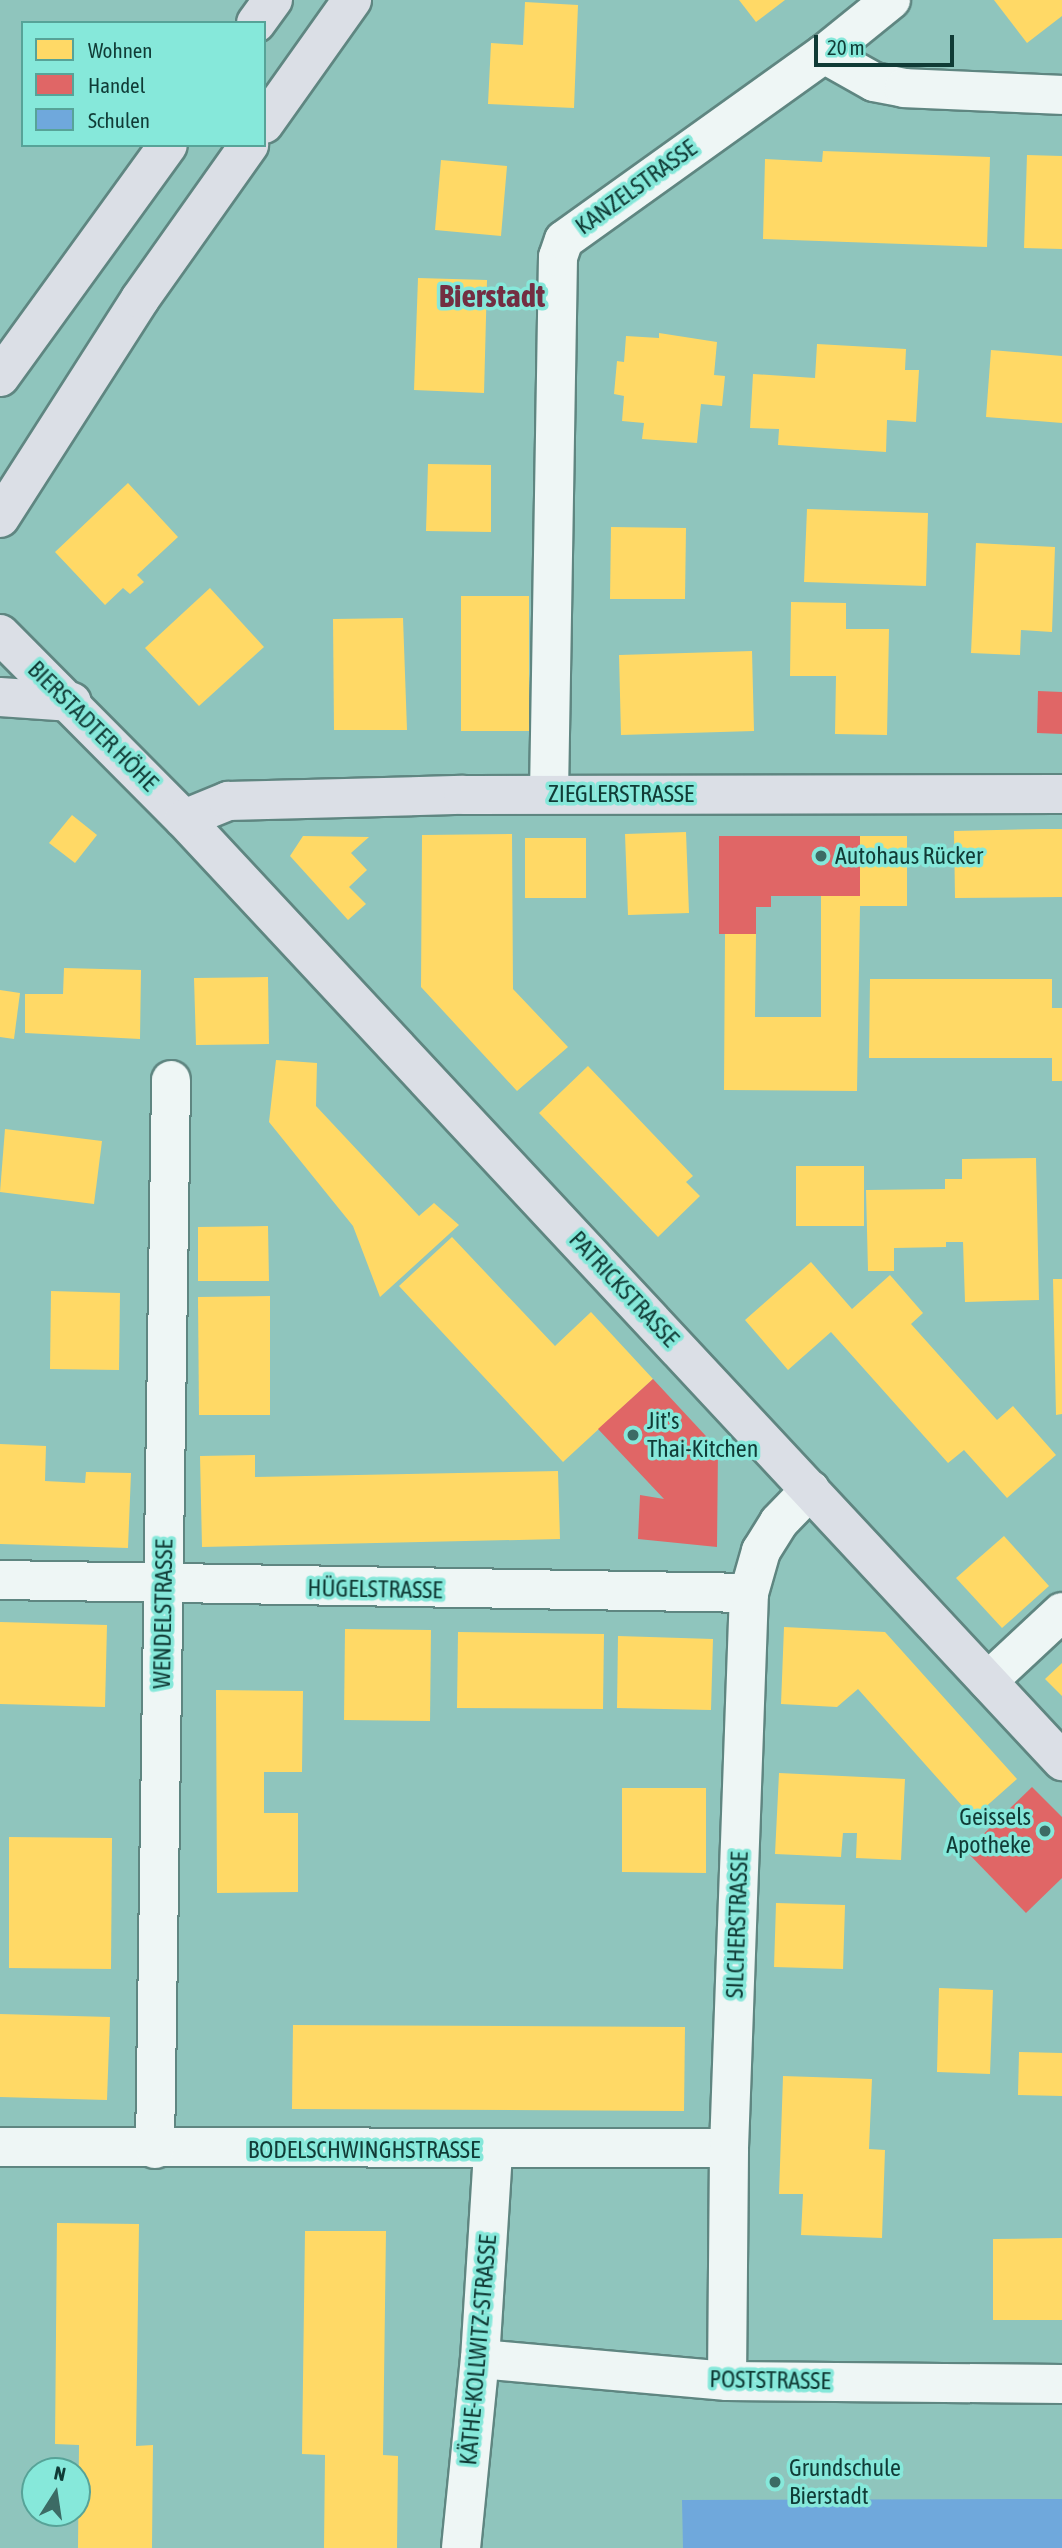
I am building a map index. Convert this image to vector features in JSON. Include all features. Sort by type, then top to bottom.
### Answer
[{"type":"main road","points":[[257,21],[273,0]]},
{"type":"main road","points":[[266,121],[352,0]]},
{"type":"main road","points":[[0,377],[167,147]]},
{"type":"main road","points":[[0,518],[140,299],[248,147]]},
{"type":"main road","name":"BIERSTADTER HÖHE","points":[[0,634],[72,702],[184,819]]},
{"type":"main road","points":[[0,697],[72,702]]},
{"type":"main road","name":"ZIEGLERSTRASSE","points":[[184,819],[228,801],[549,794],[1062,794]]},
{"type":"main road","name":"PATRICKSTRASSE","points":[[184,819],[1062,1760]]},
{"type":"street","name":"KANZELSTRASSE","points":[[549,794],[561,248],[578,226],[824,54],[891,0]]},
{"type":"street","points":[[824,54],[874,82],[904,88],[1062,95]]},
{"type":"street","name":"WENDELSTRASSE","points":[[155,2149],[171,1080]]},
{"type":"street","name":"SILCHERSTRASSE","points":[[727,2381],[729,2148],[749,1593],[761,1551],[779,1522],[810,1490]]},
{"type":"street","name":"HÜGELSTRASSE","points":[[0,1580],[164,1586],[749,1593]]},
{"type":"street","points":[[988,1681],[1062,1612]]},
{"type":"street","name":"BODELSCHWINGHSTRASSE","points":[[0,2147],[493,2151],[729,2148]]},
{"type":"street","name":"KÄTHE-KOLLWITZ-STRASSE","points":[[461,2548],[480,2359],[493,2151]]},
{"type":"street","name":"POSTSTRASSE","points":[[480,2359],[727,2381],[1062,2384]]},
{"type":"building: Wohnen","points":[[739,0],[785,0],[756,22]]},
{"type":"building: Wohnen","points":[[994,0],[1062,0],[1062,16],[1027,43]]},
{"type":"building: Wohnen","points":[[525,2],[578,5],[574,108],[488,104],[491,43],[523,45]]},
{"type":"building: Wohnen","points":[[823,151],[990,157],[987,247],[763,239],[765,159],[822,162]]},
{"type":"building: Wohnen","points":[[1027,155],[1062,156],[1062,249],[1024,248]]},
{"type":"building: Wohnen","points":[[441,160],[507,166],[501,236],[435,230]]},
{"type":"building: Wohnen","points":[[418,278],[487,280],[484,393],[414,390]]},
{"type":"building: Wohnen","points":[[659,333],[717,342],[714,375],[725,376],[722,406],[701,404],[697,443],[642,439],[644,423],[622,421],[624,396],[614,394],[617,361],[624,362],[626,336],[659,338]]},
{"type":"building: Wohnen","points":[[817,344],[906,349],[905,370],[919,370],[916,422],[887,420],[886,452],[778,445],[779,429],[750,428],[753,374],[815,378]]},
{"type":"building: Wohnen","points":[[991,350],[1062,356],[1062,423],[986,417]]},
{"type":"building: Wohnen","points":[[428,464],[491,465],[491,532],[426,531]]},
{"type":"building: Wohnen","points":[[128,483],[178,537],[137,575],[144,582],[130,594],[123,588],[105,605],[55,552]]},
{"type":"building: Wohnen","points":[[807,509],[928,513],[926,586],[804,582]]},
{"type":"building: Wohnen","points":[[611,527],[686,528],[685,599],[610,599]]},
{"type":"building: Wohnen","points":[[976,543],[1055,547],[1052,632],[1021,630],[1020,655],[971,653]]},
{"type":"building: Wohnen","points":[[210,588],[264,647],[199,706],[145,648]]},
{"type":"building: Wohnen","points":[[461,596],[529,596],[529,731],[461,731]]},
{"type":"building: Wohnen","points":[[791,602],[846,603],[846,629],[889,629],[887,735],[835,734],[836,676],[790,676]]},
{"type":"building: Wohnen","points":[[403,618],[407,730],[334,730],[333,619]]},
{"type":"building: Wohnen","points":[[752,651],[754,731],[621,735],[619,655]]},
{"type":"building: Wohnen","points":[[72,815],[97,835],[75,863],[49,843]]},
{"type":"building: Wohnen","points":[[1062,829],[1062,897],[955,898],[954,831]]},
{"type":"building: Wohnen","points":[[686,832],[689,913],[628,915],[625,834]]},
{"type":"building: Wohnen","points":[[512,834],[513,989],[568,1047],[517,1091],[421,987],[422,835]]},
{"type":"building: Wohnen","points":[[303,836],[369,837],[351,853],[367,870],[349,887],[366,904],[348,920],[290,856]]},
{"type":"building: Wohnen","points":[[860,836],[907,836],[907,906],[860,906],[857,1091],[724,1090],[725,933],[756,934],[755,1017],[821,1017],[821,896],[860,896]]},
{"type":"building: Wohnen","points":[[525,838],[586,838],[586,898],[525,898]]},
{"type":"building: Wohnen","points":[[64,968],[141,970],[140,1039],[25,1033],[25,994],[63,994]]},
{"type":"building: Wohnen","points":[[268,977],[269,1044],[196,1045],[194,978]]},
{"type":"building: Wohnen","points":[[870,979],[1052,979],[1052,1008],[1062,1008],[1062,1081],[1052,1081],[1052,1058],[869,1058]]},
{"type":"building: Wohnen","points":[[0,990],[20,993],[14,1039],[0,1037]]},
{"type":"building: Wohnen","points":[[276,1060],[317,1063],[316,1106],[419,1216],[434,1203],[459,1225],[380,1297],[353,1226],[269,1122]]},
{"type":"building: Wohnen","points":[[588,1066],[693,1176],[686,1182],[700,1196],[658,1237],[539,1113]]},
{"type":"building: Wohnen","points":[[5,1129],[102,1141],[94,1204],[0,1192]]},
{"type":"building: Wohnen","points":[[1036,1158],[1039,1300],[965,1302],[963,1242],[946,1242],[946,1247],[894,1248],[894,1271],[868,1271],[866,1190],[945,1189],[945,1179],[962,1179],[962,1159]]},
{"type":"building: Wohnen","points":[[796,1166],[864,1166],[864,1226],[796,1226]]},
{"type":"building: Wohnen","points":[[268,1226],[269,1281],[198,1281],[198,1227]]},
{"type":"building: Wohnen","points":[[452,1237],[555,1346],[591,1312],[653,1379],[563,1462],[399,1286]]},
{"type":"building: Wohnen","points":[[811,1262],[852,1309],[890,1275],[923,1313],[911,1324],[997,1420],[1013,1406],[1056,1455],[1007,1498],[964,1450],[948,1463],[831,1332],[788,1370],[745,1320]]},
{"type":"building: Wohnen","points":[[1053,1279],[1062,1279],[1062,1414],[1056,1415]]},
{"type":"building: Wohnen","points":[[51,1291],[120,1293],[119,1370],[50,1369]]},
{"type":"building: Wohnen","points":[[270,1296],[270,1415],[199,1415],[198,1297]]},
{"type":"building: Wohnen","points":[[0,1444],[46,1446],[45,1481],[85,1483],[86,1472],[131,1473],[128,1548],[0,1544]]},
{"type":"building: Wohnen","points":[[255,1455],[255,1477],[558,1471],[560,1539],[202,1547],[200,1456]]},
{"type":"building: Wohnen","points":[[1004,1536],[1049,1586],[1002,1628],[956,1578]]},
{"type":"building: Wohnen","points":[[0,1622],[107,1625],[105,1707],[0,1704]]},
{"type":"building: Wohnen","points":[[784,1627],[885,1632],[1017,1779],[973,1818],[858,1689],[837,1707],[781,1704]]},
{"type":"building: Wohnen","points":[[345,1629],[431,1630],[430,1721],[344,1720]]},
{"type":"building: Wohnen","points":[[458,1632],[604,1634],[603,1709],[457,1708]]},
{"type":"building: Wohnen","points":[[618,1636],[713,1639],[711,1710],[617,1708]]},
{"type":"building: Wohnen","points":[[1062,1663],[1062,1696],[1045,1679]]},
{"type":"building: Wohnen","points":[[216,1690],[303,1691],[302,1772],[264,1772],[264,1813],[298,1813],[298,1892],[217,1893]]},
{"type":"building: Wohnen","points":[[779,1773],[905,1779],[901,1860],[856,1858],[857,1833],[843,1833],[841,1857],[775,1854]]},
{"type":"building: Wohnen","points":[[622,1788],[706,1788],[706,1873],[622,1872]]},
{"type":"building: Wohnen","points":[[9,1837],[112,1838],[111,1969],[9,1968]]},
{"type":"building: Wohnen","points":[[776,1903],[845,1905],[843,1969],[774,1967]]},
{"type":"building: Wohnen","points":[[939,1988],[993,1990],[990,2074],[937,2072]]},
{"type":"building: Wohnen","points":[[0,2014],[110,2017],[107,2100],[0,2097]]},
{"type":"building: Wohnen","points":[[293,2025],[685,2027],[684,2111],[292,2109]]},
{"type":"building: Wohnen","points":[[1019,2052],[1062,2053],[1062,2096],[1018,2095]]},
{"type":"building: Wohnen","points":[[783,2076],[872,2079],[869,2149],[885,2150],[882,2238],[801,2235],[803,2194],[779,2194]]},
{"type":"building: Wohnen","points":[[57,2223],[139,2224],[136,2446],[153,2445],[152,2548],[78,2548],[78,2527],[91,2527],[91,2457],[79,2457],[79,2445],[55,2444]]},
{"type":"building: Wohnen","points":[[305,2231],[386,2231],[383,2455],[398,2456],[397,2548],[324,2548],[325,2455],[302,2454]]},
{"type":"building: Wohnen","points":[[1062,2238],[1062,2320],[993,2320],[993,2239]]},
{"type":"building: Handel","points":[[1038,691],[1062,692],[1062,734],[1037,733]]},
{"type":"building: Handel","points":[[719,836],[860,836],[860,896],[771,896],[771,907],[756,907],[756,934],[719,934]]},
{"type":"building: Handel","points":[[653,1379],[718,1449],[717,1547],[638,1539],[640,1495],[664,1499],[598,1429]]},
{"type":"building: Handel","points":[[1032,1787],[1062,1817],[1062,1878],[1026,1913],[966,1851]]},
{"type":"building: Schulen","points":[[1062,2499],[1062,2548],[683,2548],[682,2500]]},
{"type":"place","name":"Autohaus Rücker","points":[[821,856]]},
{"type":"place","name":"Jit's Thai-Kitchen","points":[[633,1435]]},
{"type":"place","name":"Geissels Apotheke","points":[[1045,1831]]},
{"type":"place","name":"Grundschule Bierstadt","points":[[775,2482]]},
{"type":"district","name":"Bierstadt","points":[[492,296]]}]
